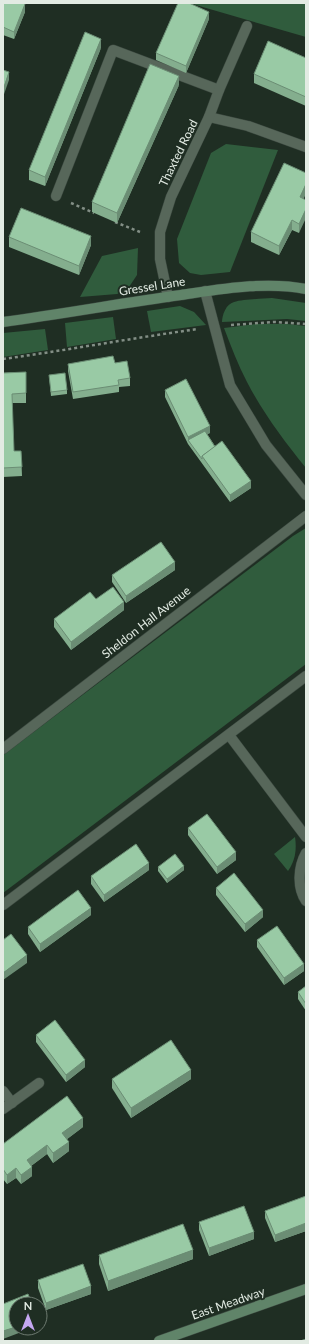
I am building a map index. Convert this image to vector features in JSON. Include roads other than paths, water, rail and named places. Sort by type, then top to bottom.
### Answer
[{"type":"street","name":"Thaxted Road","points":[[168,296],[160,259],[160,232],[171,198],[209,117],[247,26]]},
{"type":"street","points":[[56,196],[113,50],[219,90]]},
{"type":"street","points":[[209,117],[248,126],[306,147]]},
{"type":"street","name":"Gressel Lane","points":[[3,322],[205,291],[259,286],[291,286],[306,289]]},
{"type":"street","points":[[205,291],[230,385],[266,444],[306,495]]},
{"type":"street","name":"Sheldon Hall Avenue","points":[[3,749],[306,516]]},
{"type":"street","points":[[3,905],[306,676]]},
{"type":"street","points":[[229,735],[306,837]]},
{"type":"street","points":[[306,853],[303,858],[299,874],[300,887],[306,901]]},
{"type":"street","points":[[3,1109],[39,1083]]},
{"type":"street","points":[[3,1091],[12,1102]]},
{"type":"street","name":"East Meadway","points":[[159,1341],[306,1289]]}]
